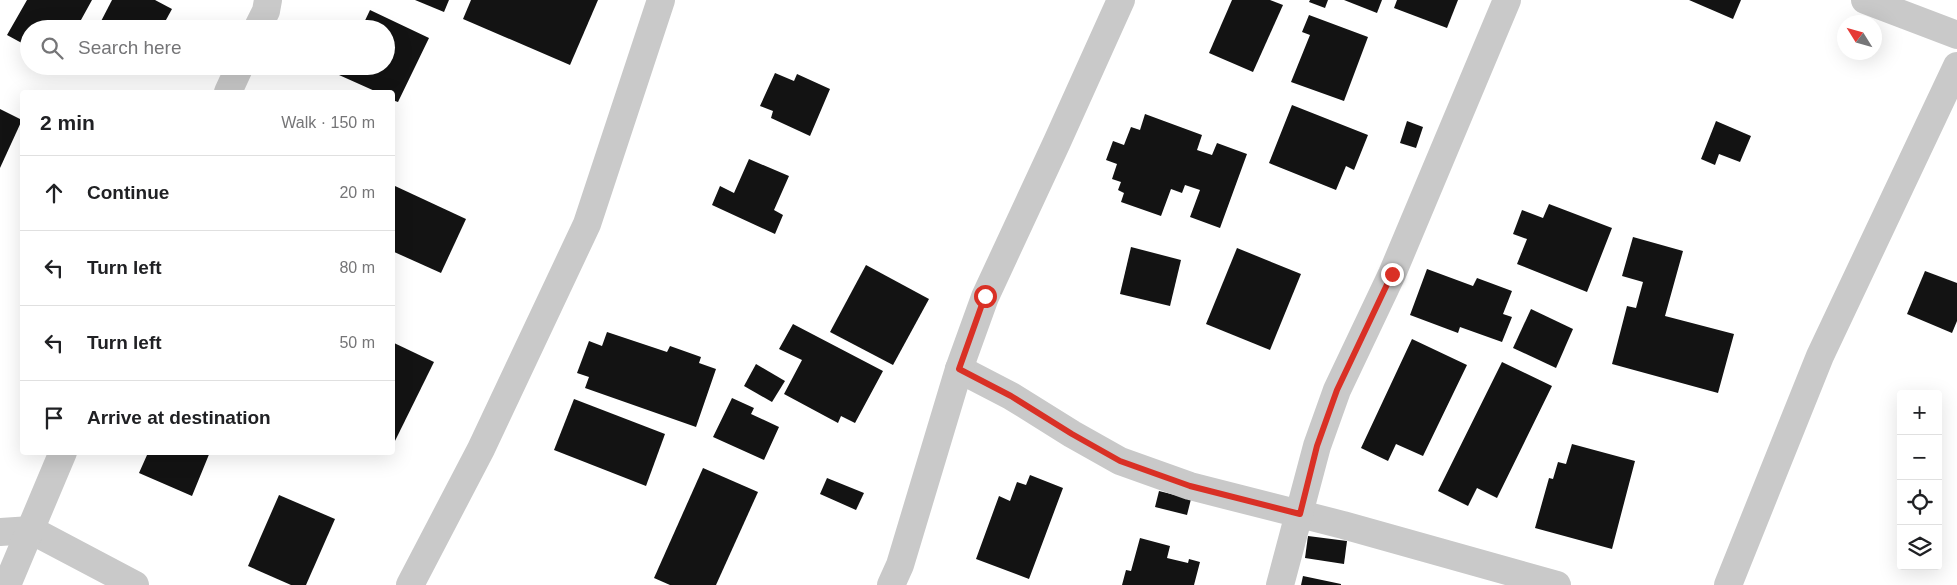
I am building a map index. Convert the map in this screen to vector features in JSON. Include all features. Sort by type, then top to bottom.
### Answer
[{"type":"street","points":[[262,20],[268,0]]},
{"type":"street","points":[[410,585],[480,448],[587,224],[661,0]]},
{"type":"street","points":[[891,585],[900,565],[959,369],[985,296],[1121,0]]},
{"type":"street","points":[[1280,585],[1317,446],[1337,390],[1392,274],[1507,0]]},
{"type":"street","points":[[1865,0],[1957,35]]},
{"type":"street","points":[[1728,585],[1820,356],[1957,66]]},
{"type":"street","points":[[229,90],[236,75]]},
{"type":"street","points":[[959,369],[1011,396],[1120,461],[1190,486],[1300,514],[1557,585]]},
{"type":"street","points":[[7,585],[63,455]]},
{"type":"street","points":[[0,532],[31,530],[135,585]]},
{"type":"building","points":[[27,0],[92,0],[81,20],[20,20],[20,42],[7,35]]},
{"type":"building","points":[[112,0],[155,0],[172,9],[166,20],[102,20]]},
{"type":"building","points":[[415,0],[449,0],[444,12]]},
{"type":"building","points":[[471,0],[598,0],[570,65],[463,19]]},
{"type":"building","points":[[1232,0],[1270,0],[1283,5],[1253,72],[1209,53]]},
{"type":"building","points":[[1310,0],[1328,0],[1325,8],[1309,2]]},
{"type":"building","points":[[1344,0],[1382,0],[1377,13]]},
{"type":"building","points":[[1397,0],[1458,0],[1447,28],[1394,8]]},
{"type":"building","points":[[1689,0],[1741,0],[1733,19]]},
{"type":"building","points":[[370,10],[391,20],[365,20]]},
{"type":"building","points":[[1309,15],[1368,37],[1344,101],[1291,82],[1310,35],[1302,32]]},
{"type":"building","points":[[395,22],[429,38],[398,102],[395,101],[395,90],[373,90],[339,75],[395,75]]},
{"type":"building","points":[[775,73],[794,81],[797,74],[830,89],[810,136],[771,118],[773,111],[760,106]]},
{"type":"building","points":[[1292,105],[1368,135],[1354,170],[1346,166],[1336,190],[1269,163]]},
{"type":"building","points":[[0,109],[20,119],[20,124],[0,168]]},
{"type":"building","points":[[1145,114],[1202,135],[1197,150],[1212,155],[1217,143],[1247,154],[1220,228],[1190,217],[1200,190],[1185,185],[1182,193],[1171,189],[1161,216],[1121,202],[1124,193],[1118,190],[1121,182],[1112,179],[1117,164],[1106,160],[1113,141],[1124,145],[1131,127],[1140,130]]},
{"type":"building","points":[[1407,121],[1423,127],[1416,148],[1400,143]]},
{"type":"building","points":[[1716,121],[1751,136],[1740,162],[1719,154],[1715,165],[1701,159]]},
{"type":"building","points":[[749,159],[789,176],[774,210],[783,215],[775,234],[712,205],[720,186],[734,193]]},
{"type":"building","points":[[395,186],[466,219],[441,273],[395,252]]},
{"type":"building","points":[[1549,204],[1612,228],[1587,292],[1517,264],[1527,239],[1513,234],[1522,210],[1543,218]]},
{"type":"building","points":[[1633,237],[1683,251],[1665,316],[1734,334],[1718,393],[1612,364],[1627,306],[1636,308],[1643,282],[1622,276]]},
{"type":"building","points":[[1131,247],[1181,260],[1170,306],[1120,294]]},
{"type":"building","points":[[1237,248],[1301,274],[1270,350],[1206,324]]},
{"type":"building","points":[[866,265],[929,299],[893,365],[830,332]]},
{"type":"building","points":[[1427,269],[1473,286],[1477,278],[1512,291],[1503,314],[1512,317],[1502,342],[1460,327],[1458,333],[1410,315]]},
{"type":"building","points":[[1925,271],[1957,283],[1957,321],[1952,333],[1907,314]]},
{"type":"building","points":[[1531,309],[1573,329],[1556,368],[1513,348]]},
{"type":"building","points":[[793,324],[883,371],[855,423],[841,416],[838,423],[784,394],[802,360],[779,349]]},
{"type":"building","points":[[607,332],[667,352],[670,346],[701,357],[699,363],[716,369],[696,427],[585,388],[589,377],[577,373],[589,341],[602,346]]},
{"type":"building","points":[[1412,339],[1467,365],[1423,456],[1396,444],[1388,461],[1361,448]]},
{"type":"building","points":[[395,343],[434,362],[395,441]]},
{"type":"building","points":[[1502,362],[1552,386],[1497,498],[1477,488],[1468,506],[1438,491]]},
{"type":"building","points":[[756,364],[785,381],[772,402],[744,386]]},
{"type":"building","points":[[732,398],[754,408],[751,414],[779,427],[764,460],[713,437]]},
{"type":"building","points":[[574,399],[665,434],[646,486],[554,450]]},
{"type":"building","points":[[1572,444],[1635,461],[1612,549],[1535,528],[1549,478],[1553,479],[1558,462],[1566,464]]},
{"type":"building","points":[[147,455],[209,455],[192,496],[139,473]]},
{"type":"building","points":[[703,468],[758,492],[716,585],[670,585],[654,578]]},
{"type":"building","points":[[1030,475],[1063,488],[1029,579],[976,559],[999,496],[1010,501],[1017,482],[1026,485]]},
{"type":"building","points":[[827,478],[864,493],[856,510],[820,494]]},
{"type":"building","points":[[1159,491],[1191,499],[1187,515],[1155,507]]},
{"type":"building","points":[[279,495],[335,519],[306,585],[291,585],[248,566]]},
{"type":"building","points":[[1308,536],[1347,541],[1344,564],[1305,558]]},
{"type":"building","points":[[1140,538],[1170,546],[1167,558],[1188,563],[1189,559],[1200,562],[1194,585],[1122,585],[1126,570],[1131,571]]},
{"type":"building","points":[[1303,576],[1341,584],[1341,585],[1301,585]]},
{"type":"route","points":[[985,296],[959,369],[1011,396],[1120,461],[1190,486],[1300,514],[1317,446],[1337,390],[1392,274]]}]
